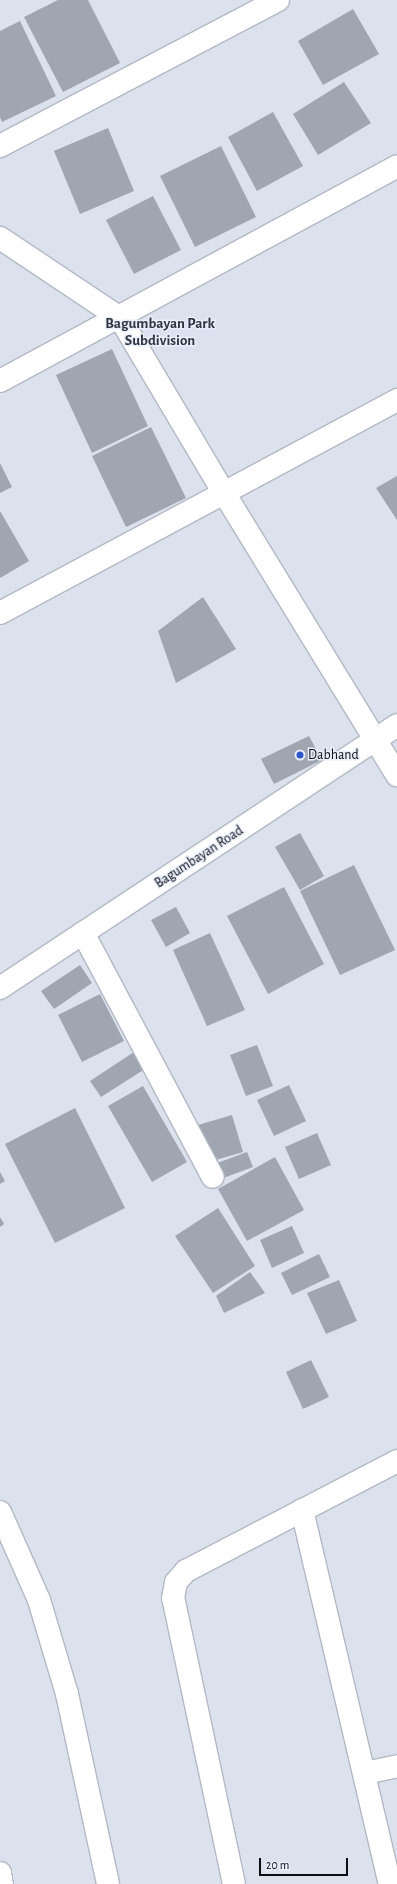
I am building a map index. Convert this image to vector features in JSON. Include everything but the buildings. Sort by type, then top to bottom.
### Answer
[{"type":"street","points":[[0,146],[278,0]]},
{"type":"street","points":[[0,381],[120,318],[397,166]]},
{"type":"street","points":[[0,238],[120,318],[224,493],[374,741],[397,776]]},
{"type":"street","points":[[0,613],[397,400]]},
{"type":"street","name":"Bagumbayan Road","points":[[0,988],[397,725]]},
{"type":"street","points":[[83,933],[213,1177]]},
{"type":"street","points":[[234,1884],[173,1598],[176,1582],[186,1571],[397,1461]]},
{"type":"street","points":[[302,1510],[390,1884]]},
{"type":"street","points":[[0,1512],[39,1600],[65,1687],[108,1884]]},
{"type":"street","points":[[365,1773],[397,1766]]},
{"type":"street","points":[[0,1873],[2,1884]]},
{"type":"place","name":"Dabhand","points":[[300,755]]},
{"type":"district","name":"Bagumbayan Park Subdivision","points":[[160,332]]}]
